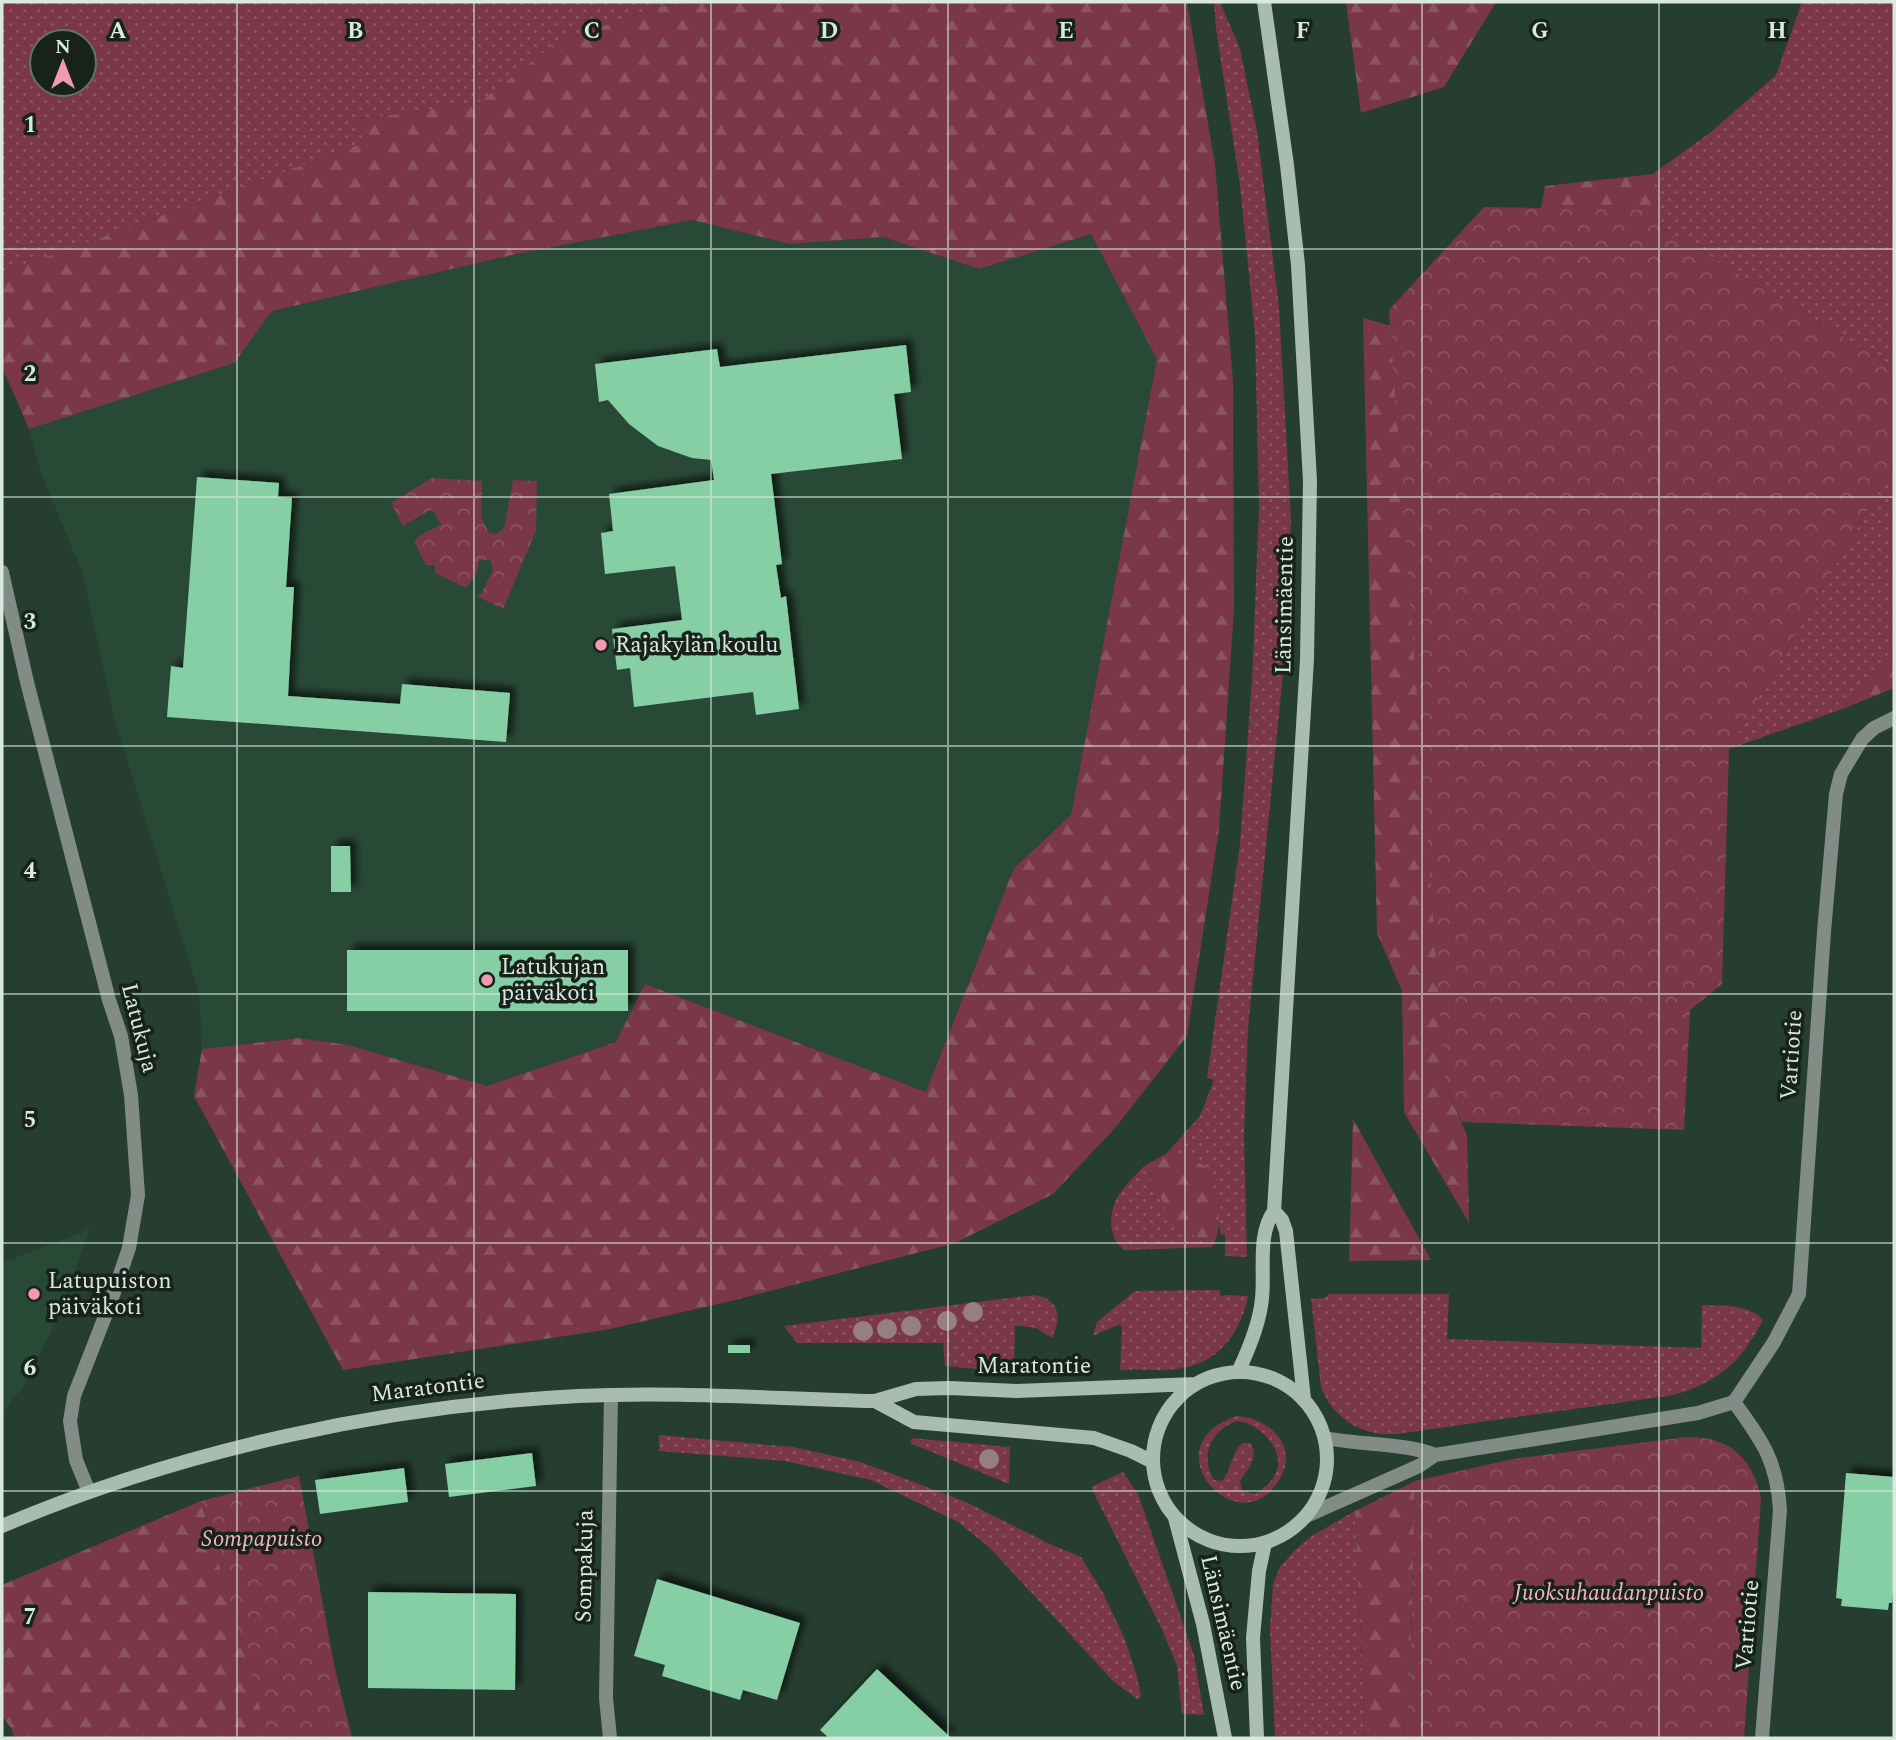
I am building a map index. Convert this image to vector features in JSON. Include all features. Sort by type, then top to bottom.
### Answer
[{"type":"main road","name":"Länsimäentie","points":[[1238,1372],[1249,1349],[1262,1300],[1265,1231],[1274,1211],[1307,659],[1310,481],[1298,265],[1264,2]]},
{"type":"main road","name":"Länsimäentie","points":[[1274,1211],[1282,1220],[1286,1231],[1304,1399]]},
{"type":"main road","points":[[1238,1372],[1274,1378],[1304,1399],[1313,1411],[1325,1438],[1328,1459],[1318,1499],[1306,1516],[1288,1532],[1265,1543],[1241,1546],[1217,1543],[1194,1534],[1175,1518],[1160,1492],[1153,1462],[1159,1426],[1168,1410],[1195,1384],[1209,1377],[1238,1372]]},
{"type":"main road","name":"Maratontie","points":[[2,1526],[89,1492],[221,1452],[348,1422],[474,1404],[611,1395],[875,1401],[916,1390],[949,1388],[1017,1391],[1195,1384]]},
{"type":"main road","name":"Maratontie","points":[[875,1401],[914,1422],[1094,1438],[1153,1462]]},
{"type":"main road","name":"Länsimäentie","points":[[1175,1518],[1203,1623],[1225,1738]]},
{"type":"main road","name":"Länsimäentie","points":[[1257,1738],[1253,1638],[1259,1572],[1265,1543]]},
{"type":"street","name":"Latukuja","points":[[2,572],[37,721],[121,1037],[133,1107],[138,1195],[129,1248],[74,1396],[70,1421],[76,1460],[89,1492]]},
{"type":"street","name":"Vartiotie","points":[[1762,1738],[1780,1510],[1778,1484],[1765,1447],[1734,1402],[1774,1342],[1799,1294],[1824,932],[1840,774],[1863,739],[1874,728],[1894,718]]},
{"type":"street","name":"Sompakuja","points":[[610,1738],[607,1727],[606,1685],[611,1395]]},
{"type":"street","points":[[1306,1516],[1419,1466],[1435,1455],[1698,1413],[1734,1402]]},
{"type":"street","points":[[1325,1438],[1353,1444],[1421,1450],[1435,1455]]},
{"type":"shaded area","name":"Rajakylän koulu","points":[[692,220],[790,244],[883,237],[979,269],[1091,234],[1157,359],[1071,815],[1014,868],[926,1092],[645,984],[616,1042],[487,1086],[348,1045],[299,1038],[202,1049],[199,993],[114,717],[83,574],[41,473],[29,429],[233,363],[272,311],[512,255]]},
{"type":"shaded area","name":"Latupuiston päiväkoti","points":[[90,1229],[55,1324],[22,1389],[2,1412],[2,1263]]},
{"type":"green space","points":[[2,2],[697,2],[656,7],[556,43],[481,102],[357,118],[365,143],[2,273]]},
{"type":"green space","points":[[697,2],[1187,2],[1215,164],[1233,381],[1234,609],[1219,829],[1187,1036],[1116,1127],[1053,1194],[955,1243],[610,1329],[343,1370],[194,1096],[202,1049],[299,1038],[348,1045],[487,1086],[616,1042],[645,984],[926,1092],[1014,868],[1071,815],[1157,359],[1091,234],[979,269],[883,237],[790,244],[692,220],[512,255],[272,311],[234,363],[29,429],[2,367],[2,273],[364,143],[357,118],[480,102],[556,43],[656,7]]},
{"type":"green space","points":[[1214,2],[1220,2],[1240,49],[1257,131],[1279,307],[1291,520],[1285,653],[1248,1028],[1244,1135],[1247,1257],[1225,1256],[1225,1235],[1220,1234],[1214,1188],[1166,1154],[1200,1116],[1214,1080],[1207,1078],[1240,844],[1252,680],[1259,508],[1255,334],[1240,185]]},
{"type":"green space","points":[[1346,2],[1496,2],[1444,87],[1361,113]]},
{"type":"green space","points":[[1802,2],[1894,2],[1894,374],[1885,362],[1664,229],[1659,218],[1653,174],[1711,132],[1776,75]]},
{"type":"green space","points":[[1653,174],[1663,245],[1533,251],[1545,186]]},
{"type":"green space","points":[[1484,207],[1649,210],[1659,218],[1664,229],[1885,362],[1894,374],[1894,464],[1729,749],[1722,984],[1690,1010],[1684,1130],[1462,1122],[1445,1084],[1389,310]]},
{"type":"green space","points":[[1363,318],[1414,332],[1447,978],[1444,1071],[1445,1084],[1467,1135],[1469,1223],[1404,1112],[1402,991],[1377,933]]},
{"type":"green space","points":[[1894,464],[1894,648],[1840,710],[1729,749]]},
{"type":"green space","points":[[432,478],[482,481],[481,517],[489,533],[496,534],[504,528],[513,480],[537,481],[536,531],[503,609],[477,596],[481,594],[493,570],[490,559],[479,561],[477,573],[466,588],[435,573],[435,565],[426,565],[414,541],[441,524],[433,510],[403,526],[391,503]]},
{"type":"green space","points":[[1894,648],[1894,688],[1840,710]]},
{"type":"green space","points":[[1353,1119],[1431,1260],[1349,1261]]},
{"type":"green space","points":[[1166,1154],[1190,1158],[1207,1167],[1219,1218],[1212,1247],[1173,1221],[1144,1166]]},
{"type":"green space","points":[[1144,1166],[1173,1221],[1212,1247],[1125,1250],[1120,1246],[1113,1234],[1113,1206]]},
{"type":"green space","points":[[1219,1290],[1221,1297],[1248,1296],[1245,1308],[1228,1341],[1220,1350],[1199,1363],[1170,1369],[1120,1370],[1120,1324],[1093,1336],[1097,1322],[1135,1291]]},
{"type":"green space","points":[[1329,1294],[1449,1294],[1447,1339],[1701,1348],[1702,1305],[1743,1308],[1763,1320],[1755,1335],[1728,1368],[1704,1383],[1674,1395],[1384,1434],[1361,1429],[1341,1417],[1321,1387],[1311,1299],[1325,1298]]},
{"type":"green space","points":[[1035,1295],[1054,1305],[1058,1316],[1057,1323],[1052,1338],[1036,1328],[1015,1325],[1014,1372],[945,1366],[943,1343],[797,1343],[784,1326]]},
{"type":"green space","points":[[1237,1416],[1259,1422],[1277,1435],[1286,1454],[1285,1465],[1281,1477],[1264,1497],[1244,1502],[1226,1498],[1210,1485],[1200,1468],[1200,1448],[1211,1430]],"holes":[[[1237,1421],[1262,1432],[1277,1455],[1276,1473],[1268,1485],[1256,1494],[1242,1491],[1240,1482],[1253,1459],[1250,1443],[1242,1443],[1238,1447],[1222,1481],[1214,1480],[1208,1462],[1208,1453],[1214,1437],[1228,1425]]]},
{"type":"green space","points":[[659,1435],[793,1447],[861,1462],[966,1502],[1081,1557],[1103,1593],[1124,1637],[1141,1696],[1137,1699],[1113,1681],[990,1548],[958,1522],[871,1480],[785,1461],[659,1451]]},
{"type":"green space","name":"Juoksuhaudanpuisto","points":[[1687,1437],[1715,1441],[1737,1452],[1752,1471],[1761,1498],[1744,1738],[1403,1738],[1410,1689],[1415,1481],[1513,1459]]},
{"type":"green space","points":[[912,1438],[1010,1447],[1009,1484],[910,1443]]},
{"type":"green space","points":[[1123,1472],[1138,1494],[1194,1655],[1204,1715],[1182,1714],[1177,1666],[1163,1632],[1091,1487]]},
{"type":"green space","name":"Sompapuisto","points":[[299,1476],[335,1669],[352,1738],[269,1738],[201,1501]]},
{"type":"green space","points":[[1415,1481],[1410,1689],[1403,1738],[1361,1738],[1365,1732],[1355,1511]]},
{"type":"green space","points":[[201,1501],[269,1738],[15,1738],[2,1716],[2,1585]]},
{"type":"green space","points":[[1355,1511],[1365,1732],[1359,1738],[1275,1738],[1270,1629],[1273,1584],[1280,1567],[1297,1548]]},
{"type":"building","points":[[906,345],[911,392],[894,394],[902,459],[771,474],[782,564],[776,565],[781,598],[786,596],[799,709],[756,715],[753,692],[634,707],[630,668],[617,670],[612,629],[682,620],[675,566],[605,574],[601,533],[613,531],[609,494],[714,480],[711,460],[692,458],[658,446],[629,424],[608,400],[599,402],[595,364],[717,349],[720,367]]},
{"type":"building","points":[[197,477],[279,483],[278,497],[292,498],[286,587],[294,587],[288,696],[400,704],[402,684],[510,693],[506,742],[167,717],[171,666],[183,668]]},
{"type":"building","points":[[331,846],[350,846],[351,892],[331,892]]},
{"type":"building","name":"Latukujan päiväkoti","points":[[347,950],[628,950],[628,1011],[347,1011]]},
{"type":"building","points":[[728,1345],[750,1345],[750,1353],[728,1353]]},
{"type":"building","points":[[532,1453],[536,1486],[449,1497],[445,1464]]},
{"type":"building","points":[[404,1468],[408,1502],[320,1514],[315,1480]]},
{"type":"building","points":[[1846,1473],[1894,1477],[1894,1579],[1892,1603],[1889,1603],[1888,1610],[1841,1606],[1842,1599],[1836,1598]]},
{"type":"building","points":[[657,1579],[800,1623],[777,1700],[743,1690],[740,1700],[662,1676],[665,1665],[634,1656]]},
{"type":"building","points":[[368,1592],[516,1594],[515,1690],[368,1688]]},
{"type":"building","points":[[877,1669],[951,1738],[829,1738],[820,1730]]},
{"type":"place","name":"Rajakylän koulu","points":[[601,645]]},
{"type":"place","name":"Latukujan päiväkoti","points":[[487,980]]},
{"type":"place","name":"Latupuiston päiväkoti","points":[[34,1294]]}]
